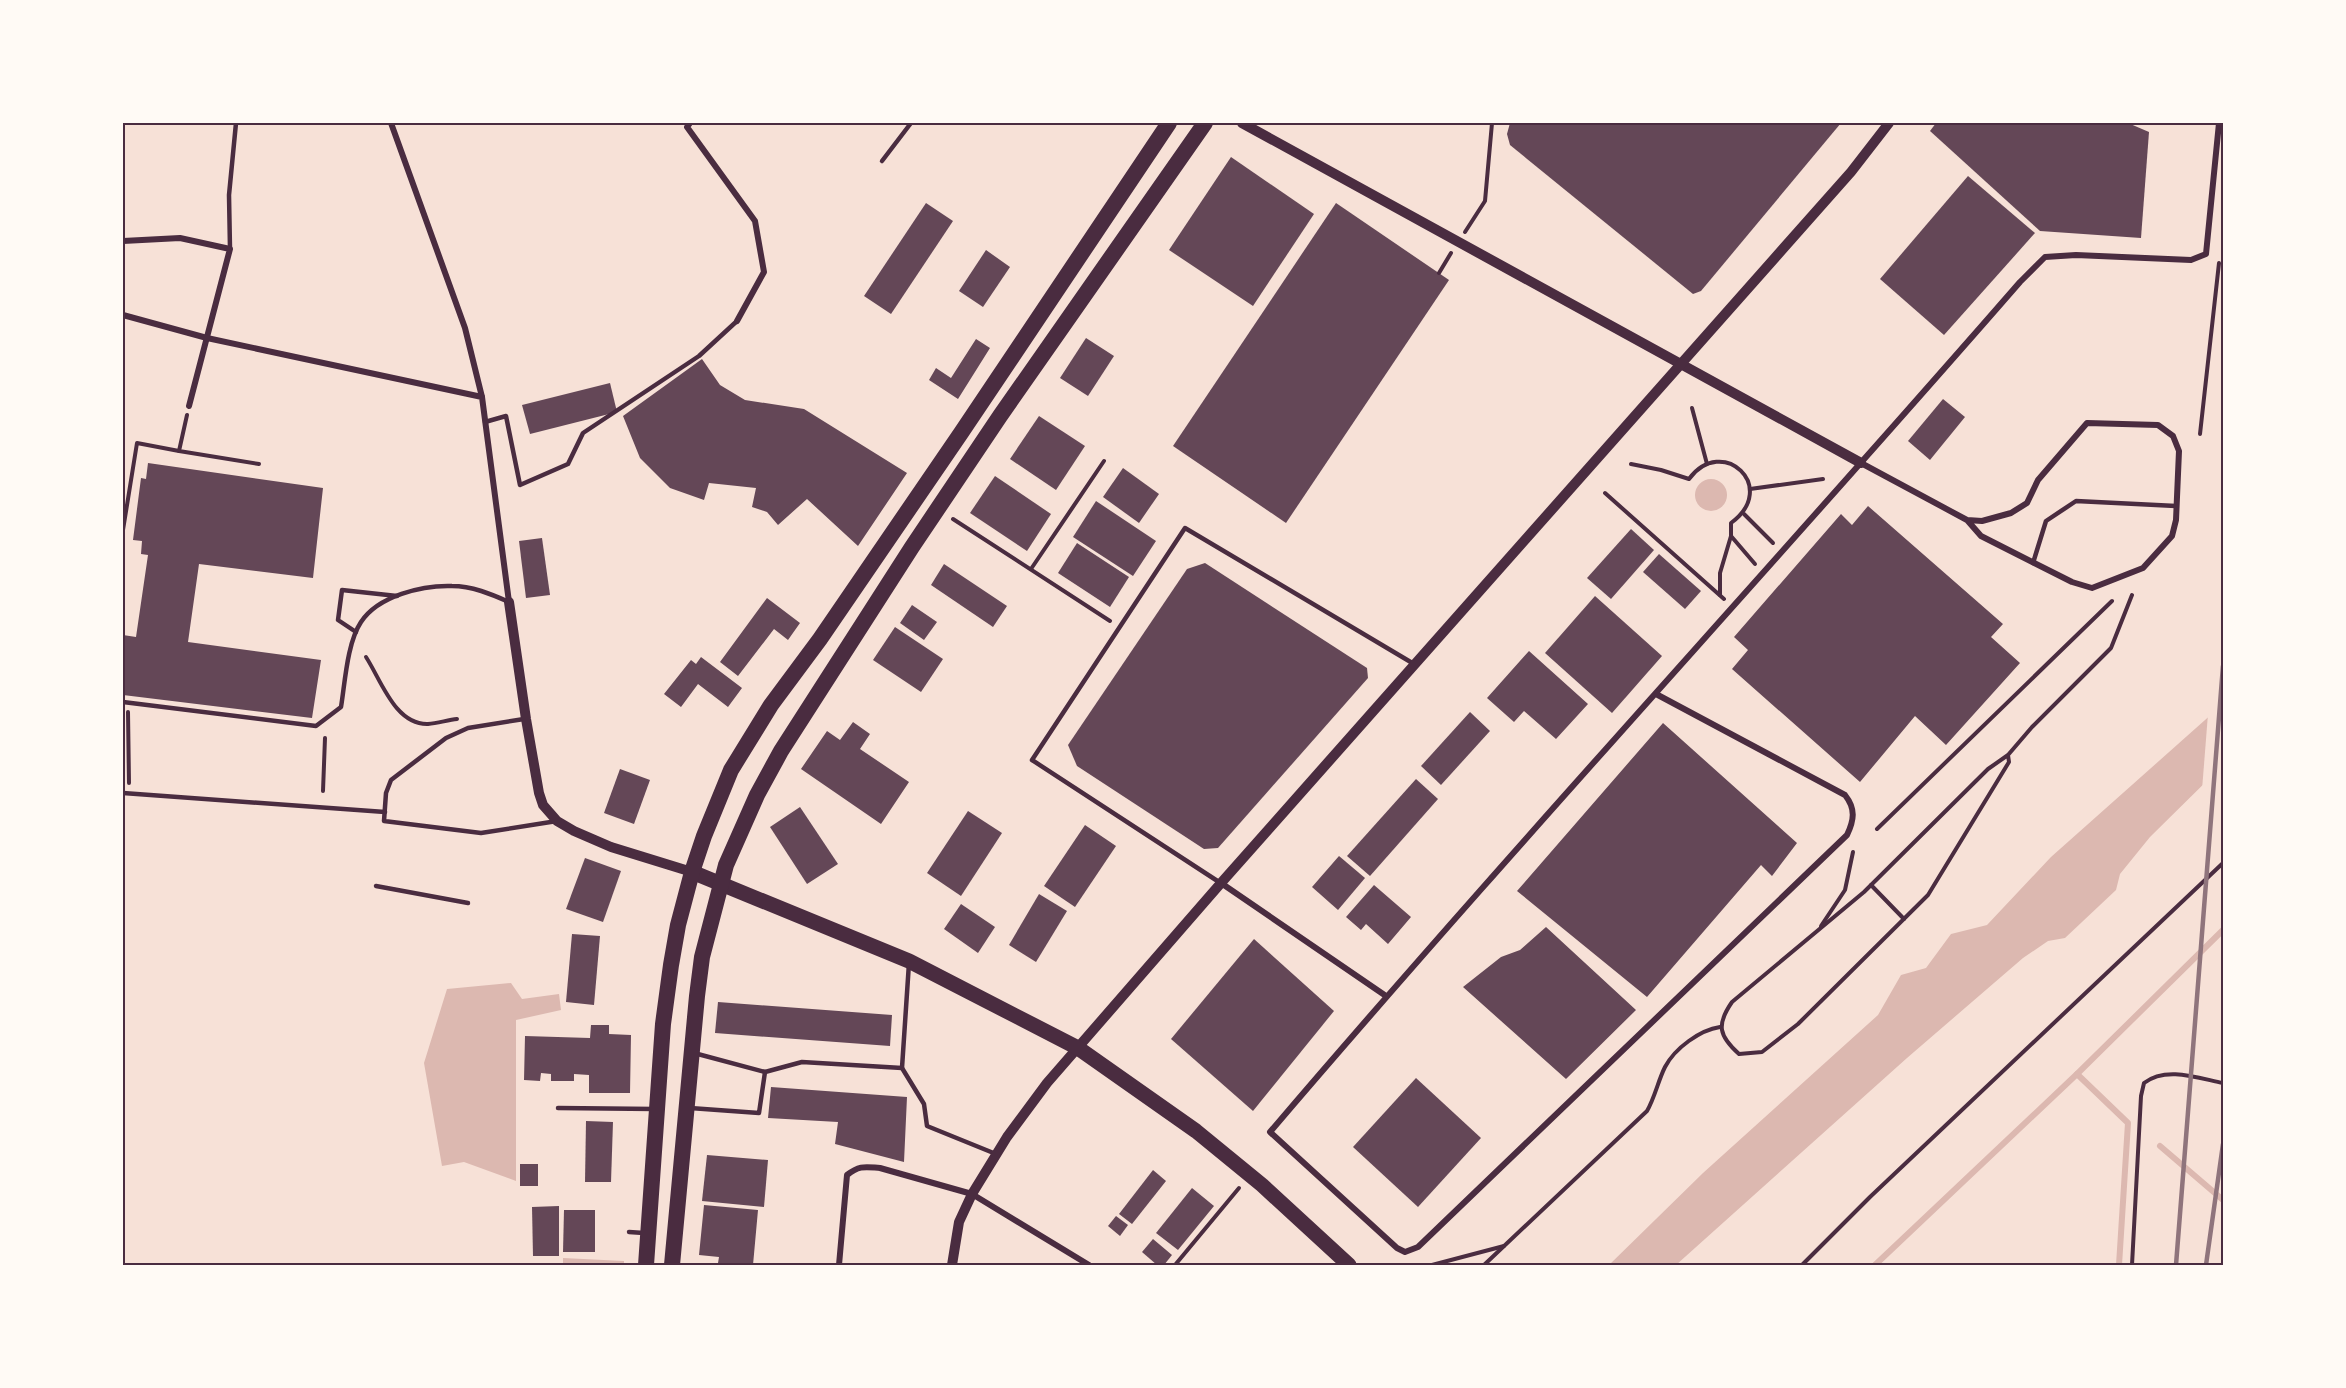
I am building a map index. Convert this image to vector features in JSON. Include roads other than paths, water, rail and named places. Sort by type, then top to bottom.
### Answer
[{"type":"highway","points":[[646,1265],[663,1024],[671,965],[678,925],[692,872],[731,770],[752,735],[961,433],[1169,123]]},
{"type":"highway","points":[[672,1265],[702,957],[730,854],[756,795],[807,709],[1000,416],[1205,123]]},
{"type":"main road","points":[[692,872],[909,961],[1078,1048],[1197,1131],[1262,1185],[1348,1265]]},
{"type":"street","points":[[391,123],[465,328],[482,397],[526,719],[538,793],[543,806],[557,821],[574,831],[612,847],[692,872]]},
{"type":"street","points":[[690,123],[687,127],[755,221],[764,272],[737,321]]},
{"type":"street","points":[[1242,123],[1966,520],[1981,536],[2072,582],[2092,588],[2143,568],[2172,536],[2179,451],[2173,436],[2158,425],[2087,423],[2038,480],[2027,502],[2011,513],[1982,521],[1966,520]]},
{"type":"street","points":[[952,1265],[959,1222],[972,1194],[996,1154],[1047,1083],[1414,664],[1851,172],[1888,123]]},
{"type":"street","points":[[1656,694],[1845,795],[1853,804],[1854,822],[1839,844],[1418,1246],[1405,1252],[1397,1248],[1270,1132],[1386,996],[2020,282],[2045,257],[2076,255],[2191,260],[2206,254],[2219,123]]},
{"type":"street","points":[[123,241],[180,238],[230,249],[189,406]]},
{"type":"street","points":[[123,315],[207,338],[482,397]]},
{"type":"street","points":[[1221,884],[1386,996]]},
{"type":"street","points":[[839,1265],[847,1175],[855,1168],[880,1168],[972,1194],[1089,1265]]},
{"type":"lane","points":[[230,249],[229,195],[236,123]]},
{"type":"lane","points":[[882,161],[911,123]]},
{"type":"lane","points":[[485,422],[506,416],[520,485],[568,465],[583,433],[699,357],[737,321]]},
{"type":"lane","points":[[2033,562],[2046,521],[2076,501],[2176,506]]},
{"type":"lane","points":[[1221,884],[1032,760],[1185,528],[1414,664]]},
{"type":"lane","points":[[125,702],[316,726],[341,707],[353,638],[360,622],[372,610],[399,596],[430,587],[453,586],[489,593],[509,602]]},
{"type":"lane","points":[[356,632],[338,620],[342,591],[399,596]]},
{"type":"lane","points":[[526,719],[468,728],[446,738],[391,780],[386,794],[384,821],[481,833],[557,821]]},
{"type":"lane","points":[[126,793],[385,812]]},
{"type":"lane","points":[[376,886],[468,903]]},
{"type":"lane","points":[[909,961],[902,1068],[924,1104],[927,1126],[996,1154]]},
{"type":"lane","points":[[692,1052],[765,1072],[802,1062],[902,1068]]},
{"type":"lane","points":[[686,1107],[759,1113],[765,1072]]},
{"type":"lane","points":[[558,1108],[658,1109]]},
{"type":"lane","points":[[629,1232],[649,1233]]},
{"type":"waterway","points":[[1875,1265],[2077,1074],[2223,930]]},
{"type":"waterway","points":[[2077,1074],[2128,1123],[2119,1265]]},
{"type":"waterway","points":[[2160,1146],[2223,1200]]},
{"type":"railway","points":[[2176,1265],[2223,666]]},
{"type":"railway","points":[[2206,1265],[2223,1144]]}]
